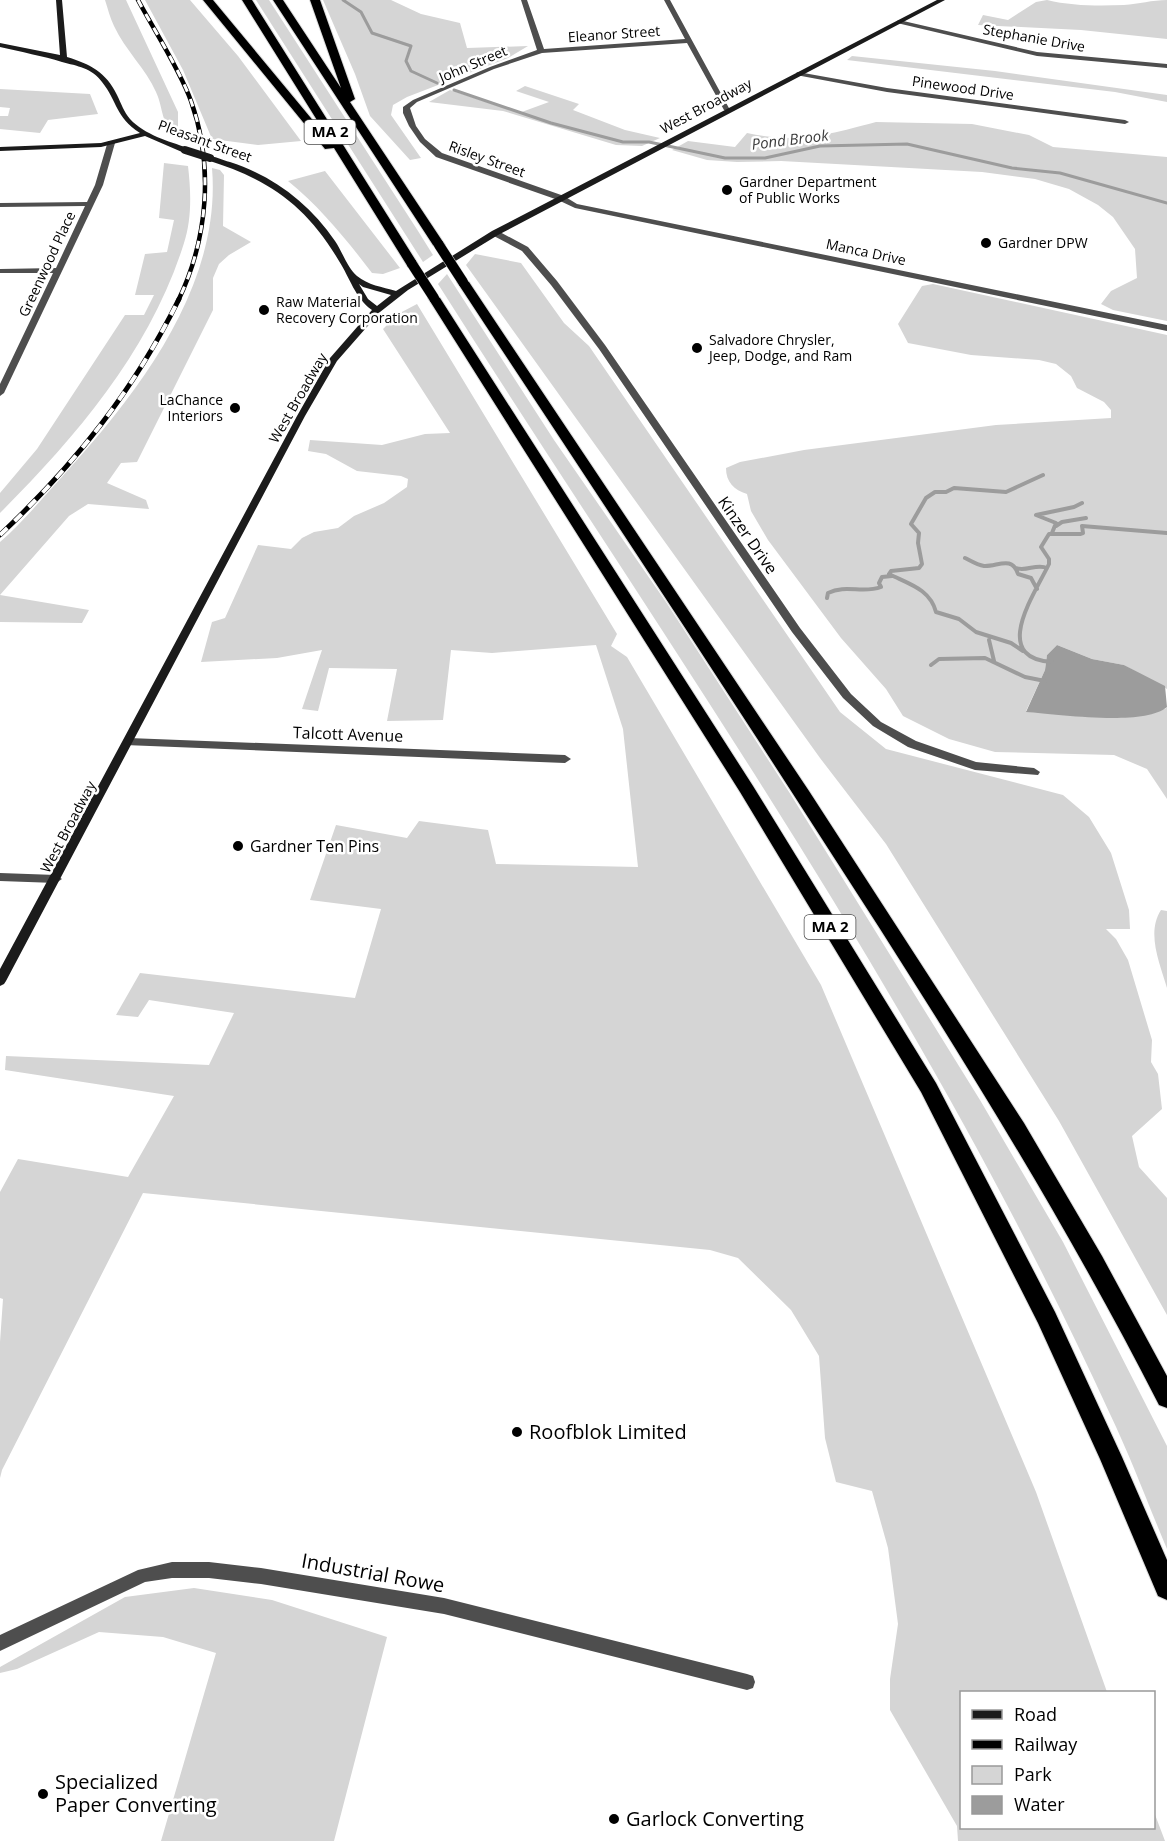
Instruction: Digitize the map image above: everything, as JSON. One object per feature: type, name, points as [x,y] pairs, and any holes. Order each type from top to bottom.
[{"type":"highway","points":[[208,0],[366,190]]},
{"type":"highway","name":"MA 2","points":[[247,0],[747,790],[929,1088],[1047,1319],[1111,1457],[1167,1588]]},
{"type":"highway","name":"MA 2","points":[[278,0],[976,1061],[1094,1263],[1167,1398]]},
{"type":"highway","points":[[315,0],[356,121]]},
{"type":"main road","points":[[59,0],[64,60]]},
{"type":"main road","name":"West Broadway","points":[[0,981],[301,416],[333,360],[377,310],[396,294],[495,232],[942,0]]},
{"type":"main road","name":"Pleasant Street","points":[[0,45],[92,69],[102,76],[123,115],[145,134],[256,175],[302,205],[329,236],[364,301],[377,310]]},
{"type":"main road","points":[[0,149],[61,148],[111,143],[145,134]]},
{"type":"main road","points":[[352,277],[366,285],[396,294]]},
{"type":"street","points":[[524,0],[541,51]]},
{"type":"street","points":[[667,0],[727,110]]},
{"type":"street","name":"Stephanie Drive","points":[[898,22],[1037,54],[1167,66]]},
{"type":"street","name":"Eleanor Street","points":[[541,51],[688,41]]},
{"type":"street","name":"John Street","points":[[415,101],[492,68],[541,51]]},
{"type":"street","name":"Pinewood Drive","points":[[798,74],[897,91],[1125,123]]},
{"type":"street","name":"Risley Street","points":[[415,101],[406,107],[405,115],[426,145],[434,152],[561,198]]},
{"type":"street","name":"Greenwood Place","points":[[0,393],[99,185],[111,143]]},
{"type":"street","name":"Manca Drive","points":[[561,198],[575,206],[642,221],[1167,328]]},
{"type":"street","points":[[0,205],[90,204]]},
{"type":"street","name":"Kinzer Drive","points":[[495,232],[527,251],[554,283],[602,347],[796,630],[847,696],[877,724],[912,744],[975,766],[1034,772]]},
{"type":"street","points":[[0,271],[60,270]]},
{"type":"street","name":"Talcott Avenue","points":[[129,742],[565,759]]},
{"type":"street","points":[[0,877],[56,879]]},
{"type":"street","name":"Industrial Rowe","points":[[0,1643],[144,1575],[172,1570],[209,1570],[255,1575],[444,1605],[747,1682]]},
{"type":"green space","points":[[105,0],[126,0],[178,112],[178,135],[165,121],[159,98],[147,75],[119,35],[111,20]]},
{"type":"green space","points":[[145,0],[190,0],[238,56],[301,141],[258,145],[212,139],[183,70]]},
{"type":"green space","points":[[256,0],[269,0],[418,231],[433,255],[423,262]]},
{"type":"green space","points":[[323,0],[391,0],[421,14],[460,23],[467,48],[528,46],[508,58],[407,97],[393,105],[391,115],[421,158],[410,160],[370,116],[355,74]]},
{"type":"green space","points":[[1047,0],[1075,4],[1124,5],[1167,0],[1167,39],[1081,30],[978,25],[983,15],[1008,20],[1036,2]]},
{"type":"green space","points":[[852,56],[995,71],[1167,95],[1167,102],[1115,92],[847,60]]},
{"type":"green space","points":[[525,86],[579,104],[573,110],[625,130],[660,138],[642,146],[616,145],[503,111],[429,102],[450,90],[519,113],[549,102],[516,91]]},
{"type":"green space","points":[[0,89],[90,94],[98,114],[48,120],[40,133],[0,129],[0,116],[8,116],[10,108],[0,107]]},
{"type":"green space","points":[[876,122],[972,124],[1029,135],[1053,147],[1167,157],[1167,321],[1113,310],[1101,304],[1111,291],[1137,278],[1135,249],[1113,217],[1098,205],[1069,189],[1035,179],[982,172],[781,161],[707,160],[672,150],[688,141],[735,147],[747,133],[782,138],[812,137]]},
{"type":"green space","points":[[164,163],[188,166],[190,185],[190,215],[187,234],[170,282],[132,355],[109,389],[57,453],[0,513],[0,493],[37,449],[125,315],[144,315],[154,295],[135,295],[145,254],[167,252],[174,220],[159,218]]},
{"type":"green space","points":[[212,168],[220,170],[224,175],[223,226],[251,242],[219,264],[213,278],[213,310],[137,462],[121,463],[107,483],[146,500],[149,509],[88,504],[69,516],[0,595],[0,542],[89,447],[144,376],[168,337],[188,297],[203,255],[211,212]]},
{"type":"green space","points":[[325,171],[400,268],[383,274],[372,273],[333,224],[288,181]]},
{"type":"green space","points":[[475,254],[521,263],[564,323],[589,346],[840,712],[886,749],[1063,795],[1089,817],[1111,853],[1129,910],[1130,929],[1106,929],[1116,939],[1128,960],[1152,1040],[1151,1062],[1158,1074],[1162,1109],[1132,1136],[1139,1167],[1167,1198],[1167,1315],[1059,1121],[886,844],[820,758],[466,265]]},
{"type":"green space","points":[[447,274],[554,440],[666,602],[791,795],[980,1100],[1063,1242],[1167,1446],[1167,1549],[1125,1447],[1076,1341],[964,1125],[903,1017],[774,805],[438,284]]},
{"type":"green space","points":[[933,284],[1167,335],[1167,689],[1124,665],[1092,659],[1057,645],[1047,655],[1045,670],[1026,711],[1165,709],[1167,707],[1167,799],[1147,769],[1114,755],[995,752],[949,739],[903,716],[886,689],[841,638],[768,540],[751,511],[747,494],[735,488],[729,481],[726,468],[740,462],[804,450],[996,425],[1111,418],[1111,410],[1104,402],[1077,388],[1071,376],[1056,364],[1039,360],[971,355],[908,343],[898,324],[922,286]]},
{"type":"green space","points":[[417,304],[617,634],[611,646],[627,657],[821,985],[1036,1492],[1107,1691],[960,1691],[960,1829],[1155,1829],[1155,1815],[1165,1841],[958,1841],[957,1826],[890,1710],[890,1679],[898,1624],[888,1548],[872,1491],[836,1482],[825,1438],[819,1356],[791,1310],[738,1258],[710,1250],[143,1193],[2,1470],[0,1478],[0,1342],[3,1299],[0,1298],[0,1192],[18,1159],[128,1177],[174,1096],[5,1070],[6,1056],[209,1065],[234,1013],[149,1000],[138,1017],[116,1015],[140,973],[355,998],[381,909],[310,900],[336,825],[407,838],[419,821],[488,830],[496,864],[638,867],[623,729],[596,645],[492,653],[451,650],[443,720],[387,721],[397,669],[329,668],[318,711],[302,709],[322,650],[277,658],[201,662],[212,622],[225,618],[258,545],[291,549],[302,538],[314,532],[338,528],[354,516],[384,503],[407,487],[408,479],[401,476],[357,471],[326,454],[308,451],[310,440],[382,445],[425,434],[450,433],[383,329],[398,314]]},
{"type":"green space","points":[[0,595],[89,610],[82,623],[0,622]]},
{"type":"green space","points":[[1161,910],[1167,911],[1167,988],[1154,938]]},
{"type":"green space","points":[[194,1588],[272,1600],[387,1637],[334,1841],[161,1841],[216,1653],[163,1637],[99,1632],[17,1669],[0,1673],[0,1667],[125,1597]]},
{"type":"water","points":[[1057,645],[1092,659],[1124,665],[1165,686],[1167,707],[1155,713],[1120,718],[1026,712],[1045,670],[1047,655]]},
{"type":"waterway","name":"Pond Brook","points":[[343,0],[361,12],[372,33],[411,46],[406,61],[411,71],[437,83]]},
{"type":"waterway","name":"Pond Brook","points":[[454,90],[551,123],[623,142],[649,142],[725,158],[765,158],[820,146],[907,144],[1012,168],[1060,173],[1167,203]]},
{"type":"waterway","points":[[1023,651],[1011,643],[976,632],[959,619],[936,612],[924,593],[889,574],[891,571],[919,568],[922,564],[918,543],[919,533],[911,524],[926,498],[935,492],[946,492],[954,488],[1006,492],[1043,475]]},
{"type":"waterway","points":[[1052,533],[1056,523],[1036,515],[1074,507],[1082,503]]},
{"type":"waterway","points":[[1056,526],[1062,522],[1086,518]]},
{"type":"waterway","name":"Pond Brook","points":[[1047,568],[1049,559],[1041,547],[1049,534],[1080,534],[1083,533],[1082,526],[1167,533]]},
{"type":"waterway","points":[[965,558],[984,566],[1008,563],[1015,568],[1018,574],[1031,578],[1036,588]]},
{"type":"waterway","points":[[1016,568],[1039,566],[1047,568]]},
{"type":"waterway","name":"Pond Brook","points":[[1036,588],[1047,568]]},
{"type":"waterway","points":[[827,598],[828,593],[835,590],[868,590],[881,587],[879,583],[882,577],[892,576]]},
{"type":"waterway","name":"Pond Brook","points":[[1036,588],[1022,623],[1020,637],[1023,649],[1033,658],[1052,662]]},
{"type":"waterway","points":[[989,640],[994,661]]},
{"type":"waterway","points":[[931,665],[939,659],[985,658],[1025,677],[1045,681]]},
{"type":"railway","points":[[138,0],[186,89],[203,151],[205,176],[201,228],[196,253],[178,300]]},
{"type":"railway","points":[[0,535],[53,481],[100,425],[142,365],[178,300]]},
{"type":"place","name":"Gardner Department of Public Works","points":[[727,190]]},
{"type":"place","name":"Gardner DPW","points":[[986,243]]},
{"type":"place","name":"Raw Material Recovery Corporation","points":[[264,310]]},
{"type":"place","name":"Salvadore Chrysler, Jeep, Dodge, and Ram","points":[[697,348]]},
{"type":"place","name":"LaChance Interiors","points":[[235,408]]},
{"type":"place","name":"Gardner Ten Pins","points":[[238,846]]},
{"type":"place","name":"Roofblok Limited","points":[[517,1432]]},
{"type":"place","name":"Specialized Paper Converting","points":[[43,1794]]},
{"type":"place","name":"Garlock Converting","points":[[614,1819]]}]
